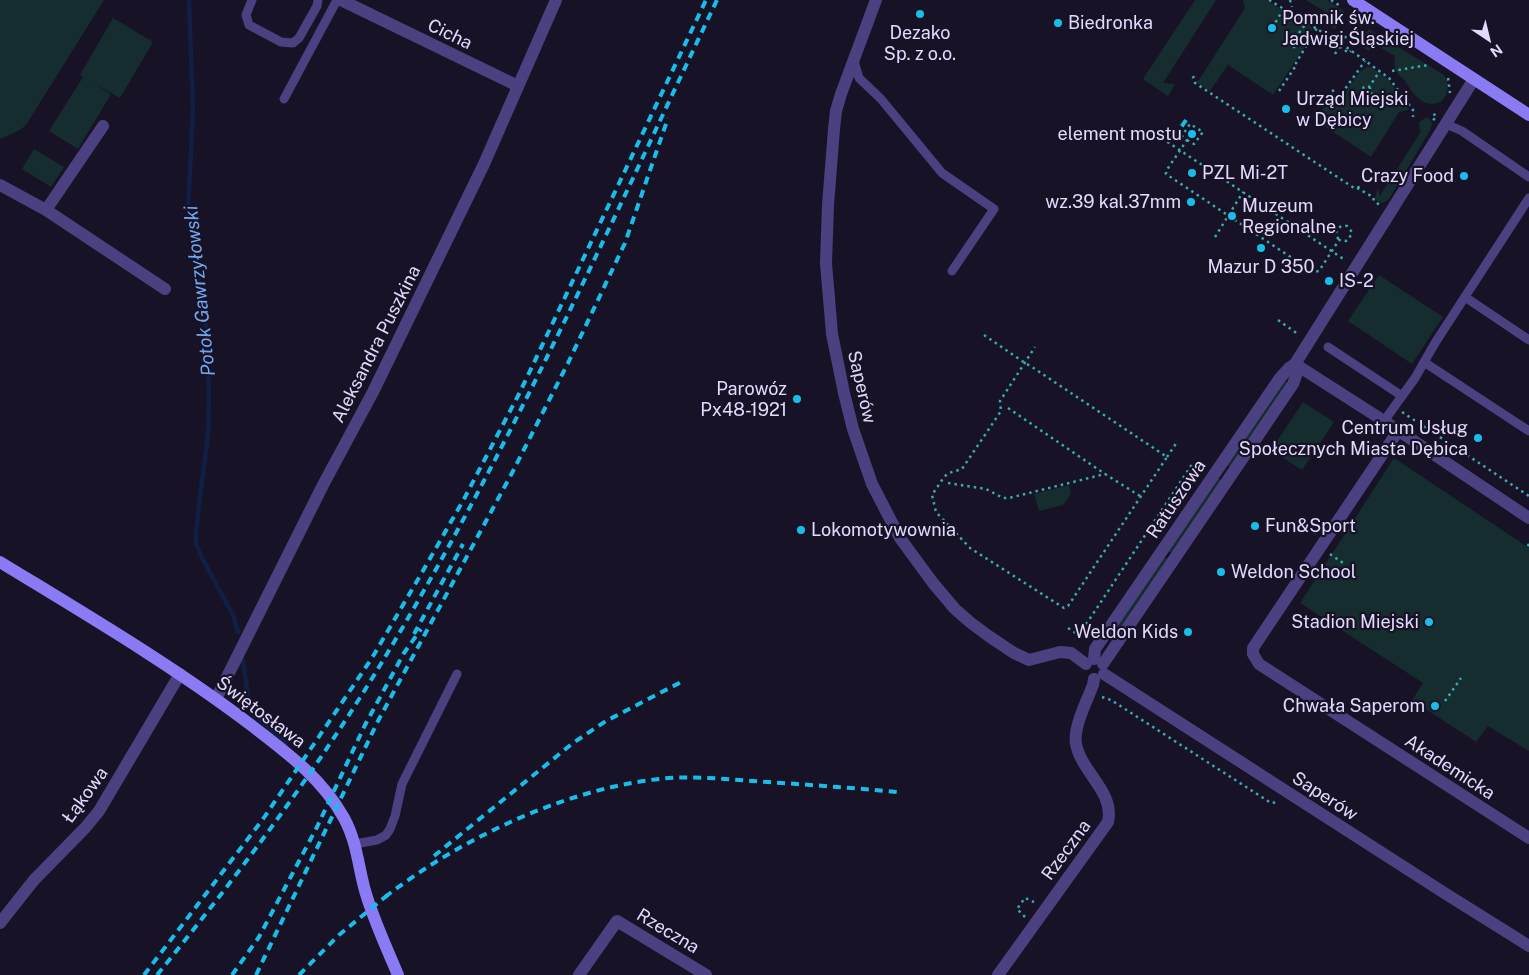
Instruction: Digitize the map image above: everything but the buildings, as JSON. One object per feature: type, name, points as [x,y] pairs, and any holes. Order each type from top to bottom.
[{"type":"street","name":"Cicha","points":[[340,0],[518,86]]},
{"type":"street","name":"Aleksandra Puszkina","points":[[216,699],[484,164],[556,0]]},
{"type":"street","name":"Saperów","points":[[876,0],[836,111],[828,204],[826,263],[828,305],[834,344],[853,429],[872,484],[896,531],[915,560],[955,609],[971,623],[1014,653],[1029,660],[1060,652],[1071,653],[1529,946]]},
{"type":"street","points":[[1348,4],[1474,79],[1529,115]]},
{"type":"street","name":"Ratuszowa","points":[[1096,668],[1293,384],[1297,373],[1295,364],[1474,79]]},
{"type":"street","points":[[46,210],[103,126]]},
{"type":"street","points":[[0,186],[46,210],[165,289]]},
{"type":"street","points":[[1295,364],[1529,518]]},
{"type":"street","name":"Akademicka","points":[[1398,431],[1253,648],[1253,654],[1259,664],[1266,669],[1529,838]]},
{"type":"street","name":"Świętosława","points":[[0,562],[180,674],[297,761],[316,779],[344,819],[354,844],[371,908],[398,975]]},
{"type":"street","name":"Rzeczna","points":[[998,975],[1108,822],[1110,809],[1080,756],[1076,744],[1076,733],[1093,685],[1096,668]]},
{"type":"street","name":"Łąkowa","points":[[0,923],[45,868],[85,828],[98,811],[180,674]]},
{"type":"street","name":"Rzeczna","points":[[579,975],[616,921],[706,975]]},
{"type":"lane","points":[[252,0],[246,15],[250,26],[289,44],[299,38],[317,6],[318,0]]},
{"type":"lane","points":[[284,99],[336,0]]},
{"type":"lane","points":[[854,61],[859,78],[881,99],[942,173],[994,209],[952,272]]},
{"type":"lane","points":[[1446,124],[1462,131],[1529,177]]},
{"type":"lane","points":[[1384,421],[1529,198]]},
{"type":"lane","points":[[1464,297],[1529,340]]},
{"type":"lane","points":[[1328,347],[1402,396]]},
{"type":"lane","points":[[1424,362],[1529,432]]},
{"type":"lane","points":[[354,844],[377,840],[386,835],[390,829],[402,784],[456,674]]},
{"type":"path","points":[[1269,0],[1317,28],[1389,78],[1413,110],[1413,117]]},
{"type":"path","points":[[1290,0],[1292,7]]},
{"type":"path","points":[[1331,0],[1348,4]]},
{"type":"path","points":[[1274,25],[1284,8]]},
{"type":"path","points":[[1296,37],[1300,42],[1299,44],[1297,47],[1291,47],[1288,43],[1289,40],[1291,37],[1296,37],[1307,22]]},
{"type":"path","points":[[1279,91],[1317,28]]},
{"type":"path","points":[[1335,54],[1346,36]]},
{"type":"path","points":[[1392,71],[1431,65],[1424,60]]},
{"type":"path","points":[[1332,90],[1340,96],[1365,61]]},
{"type":"path","points":[[1369,87],[1372,94],[1364,97],[1362,89],[1369,87],[1380,71]]},
{"type":"path","points":[[1446,75],[1450,83],[1449,95]]},
{"type":"path","points":[[1194,76],[1195,84],[1365,193]]},
{"type":"path","points":[[1432,118],[1438,108]]},
{"type":"path","points":[[1190,124],[1203,132],[1194,144],[1187,140],[1182,136],[1190,124]]},
{"type":"path","points":[[1151,131],[1350,263]]},
{"type":"path","points":[[1187,140],[1166,171],[1166,174],[1313,272],[1319,271],[1339,240]]},
{"type":"path","points":[[1357,188],[1362,184]]},
{"type":"path","points":[[1215,237],[1243,192]]},
{"type":"path","points":[[1340,226],[1347,226],[1352,232],[1352,236],[1346,241],[1339,240],[1336,236],[1338,228],[1340,226]]},
{"type":"path","points":[[1278,320],[1302,336]]},
{"type":"path","points":[[984,335],[1167,457]]},
{"type":"path","points":[[1035,347],[1000,401],[1001,411],[962,470],[948,473],[932,495],[936,512],[970,548],[1064,608],[1068,606],[1177,442]]},
{"type":"path","points":[[1395,404],[1403,413],[1529,496]]},
{"type":"path","points":[[1008,408],[1140,496]]},
{"type":"path","points":[[1068,628],[1079,635],[1193,463],[1207,472]]},
{"type":"path","points":[[948,483],[986,489],[1003,498],[1009,498],[1105,474]]},
{"type":"path","points":[[1529,544],[1526,547],[1529,549]]},
{"type":"path","points":[[1445,701],[1461,678]]},
{"type":"path","points":[[1024,922],[1024,917],[1017,909],[1026,898],[1033,902],[1038,902]]},
{"type":"green space","points":[[0,0],[104,0],[26,125],[20,130],[0,139]]},
{"type":"green space","points":[[1195,0],[1216,0],[1163,83],[1175,84],[1168,96],[1143,79]]},
{"type":"green space","points":[[1243,0],[1266,0],[1311,27],[1312,30],[1309,34],[1310,39],[1273,95],[1228,65],[1210,91],[1195,82],[1199,80],[1245,8]]},
{"type":"green space","points":[[1306,0],[1327,0],[1344,11],[1345,15],[1335,29],[1327,23],[1330,15]]},
{"type":"green space","points":[[113,18],[153,42],[120,98],[90,81],[111,94],[78,149],[49,131],[83,77],[80,75]]},
{"type":"green space","points":[[1369,29],[1444,75],[1448,88],[1443,100],[1431,104],[1421,100],[1397,72],[1395,56],[1374,44],[1369,51],[1358,44]]},
{"type":"green space","points":[[1369,66],[1388,79],[1409,110],[1399,112],[1371,157],[1315,120],[1332,95],[1340,100],[1360,71]]},
{"type":"green space","points":[[1425,118],[1432,122],[1431,129],[1389,199],[1383,203],[1378,202],[1375,198],[1378,188],[1380,196],[1420,133],[1419,122]]},
{"type":"green space","points":[[34,149],[64,167],[51,187],[22,169]]},
{"type":"green space","points":[[1379,275],[1443,317],[1412,364],[1348,321]]},
{"type":"green space","points":[[1285,380],[1288,383],[1231,467],[1226,465]]},
{"type":"green space","points":[[1303,402],[1334,422],[1302,470],[1271,450]]},
{"type":"green space","name":"Stadion Miejski","points":[[1394,458],[1529,548],[1529,751],[1488,726],[1476,742],[1412,700],[1423,683],[1300,603]]},
{"type":"green space","points":[[1217,477],[1223,482],[1173,554],[1167,550]]},
{"type":"green space","points":[[1069,485],[1071,494],[1063,505],[1039,511],[1034,494]]},
{"type":"green space","points":[[1163,556],[1169,560],[1122,627],[1118,625]]},
{"type":"waterway","name":"Potok Gawrzyłowski","points":[[189,0],[193,109],[188,212],[206,326],[209,391],[208,436],[196,544],[233,615],[238,632]]},
{"type":"waterway","name":"Potok Gawrzyłowski","points":[[243,661],[249,702],[254,715],[286,743]]},
{"type":"railway","points":[[144,975],[263,819],[372,658],[424,569],[464,499],[520,392],[706,0]]},
{"type":"railway","points":[[157,975],[215,902],[299,789],[351,712],[424,591],[513,425],[596,256],[717,0]]},
{"type":"railway","points":[[256,975],[378,721],[512,473],[569,361],[625,243],[668,118]]},
{"type":"railway","points":[[1174,138],[1186,120]]},
{"type":"railway","points":[[414,634],[463,544]]},
{"type":"railway","points":[[232,975],[259,937],[317,827],[365,725],[404,653],[421,629]]},
{"type":"railway","points":[[434,856],[573,743],[606,721],[685,680]]},
{"type":"railway","points":[[385,897],[448,854],[483,835],[557,803],[632,783],[669,778],[706,778],[897,792]]},
{"type":"railway","points":[[299,975],[339,935],[390,893]]},
{"type":"place","name":"Dezako Sp. z o.o.","points":[[920,14]]},
{"type":"place","name":"Biedronka","points":[[1058,23]]},
{"type":"place","name":"Pomnik św. Jadwigi Śląskiej","points":[[1272,28]]},
{"type":"place","name":"Urząd Miejski w Dębicy","points":[[1286,109]]},
{"type":"place","name":"element mostu","points":[[1192,134]]},
{"type":"place","name":"PZL Mi-2T","points":[[1192,173]]},
{"type":"place","name":"Crazy Food","points":[[1464,176]]},
{"type":"place","name":"wz.39 kal.37mm","points":[[1191,202]]},
{"type":"place","name":"Muzeum Regionalne","points":[[1232,216]]},
{"type":"place","name":"Mazur D 350","points":[[1261,248]]},
{"type":"place","name":"IS-2","points":[[1329,281]]},
{"type":"place","name":"Parowóz Px48-1921","points":[[797,399]]},
{"type":"place","name":"Centrum Usług Społecznych Miasta Dębica","points":[[1478,438]]},
{"type":"place","name":"Fun&Sport","points":[[1255,526]]},
{"type":"place","name":"Lokomotywownia","points":[[801,530]]},
{"type":"place","name":"Weldon School","points":[[1221,572]]},
{"type":"place","name":"Stadion Miejski","points":[[1429,622]]},
{"type":"place","name":"Weldon Kids","points":[[1188,632]]},
{"type":"place","name":"Chwała Saperom","points":[[1435,706]]}]
